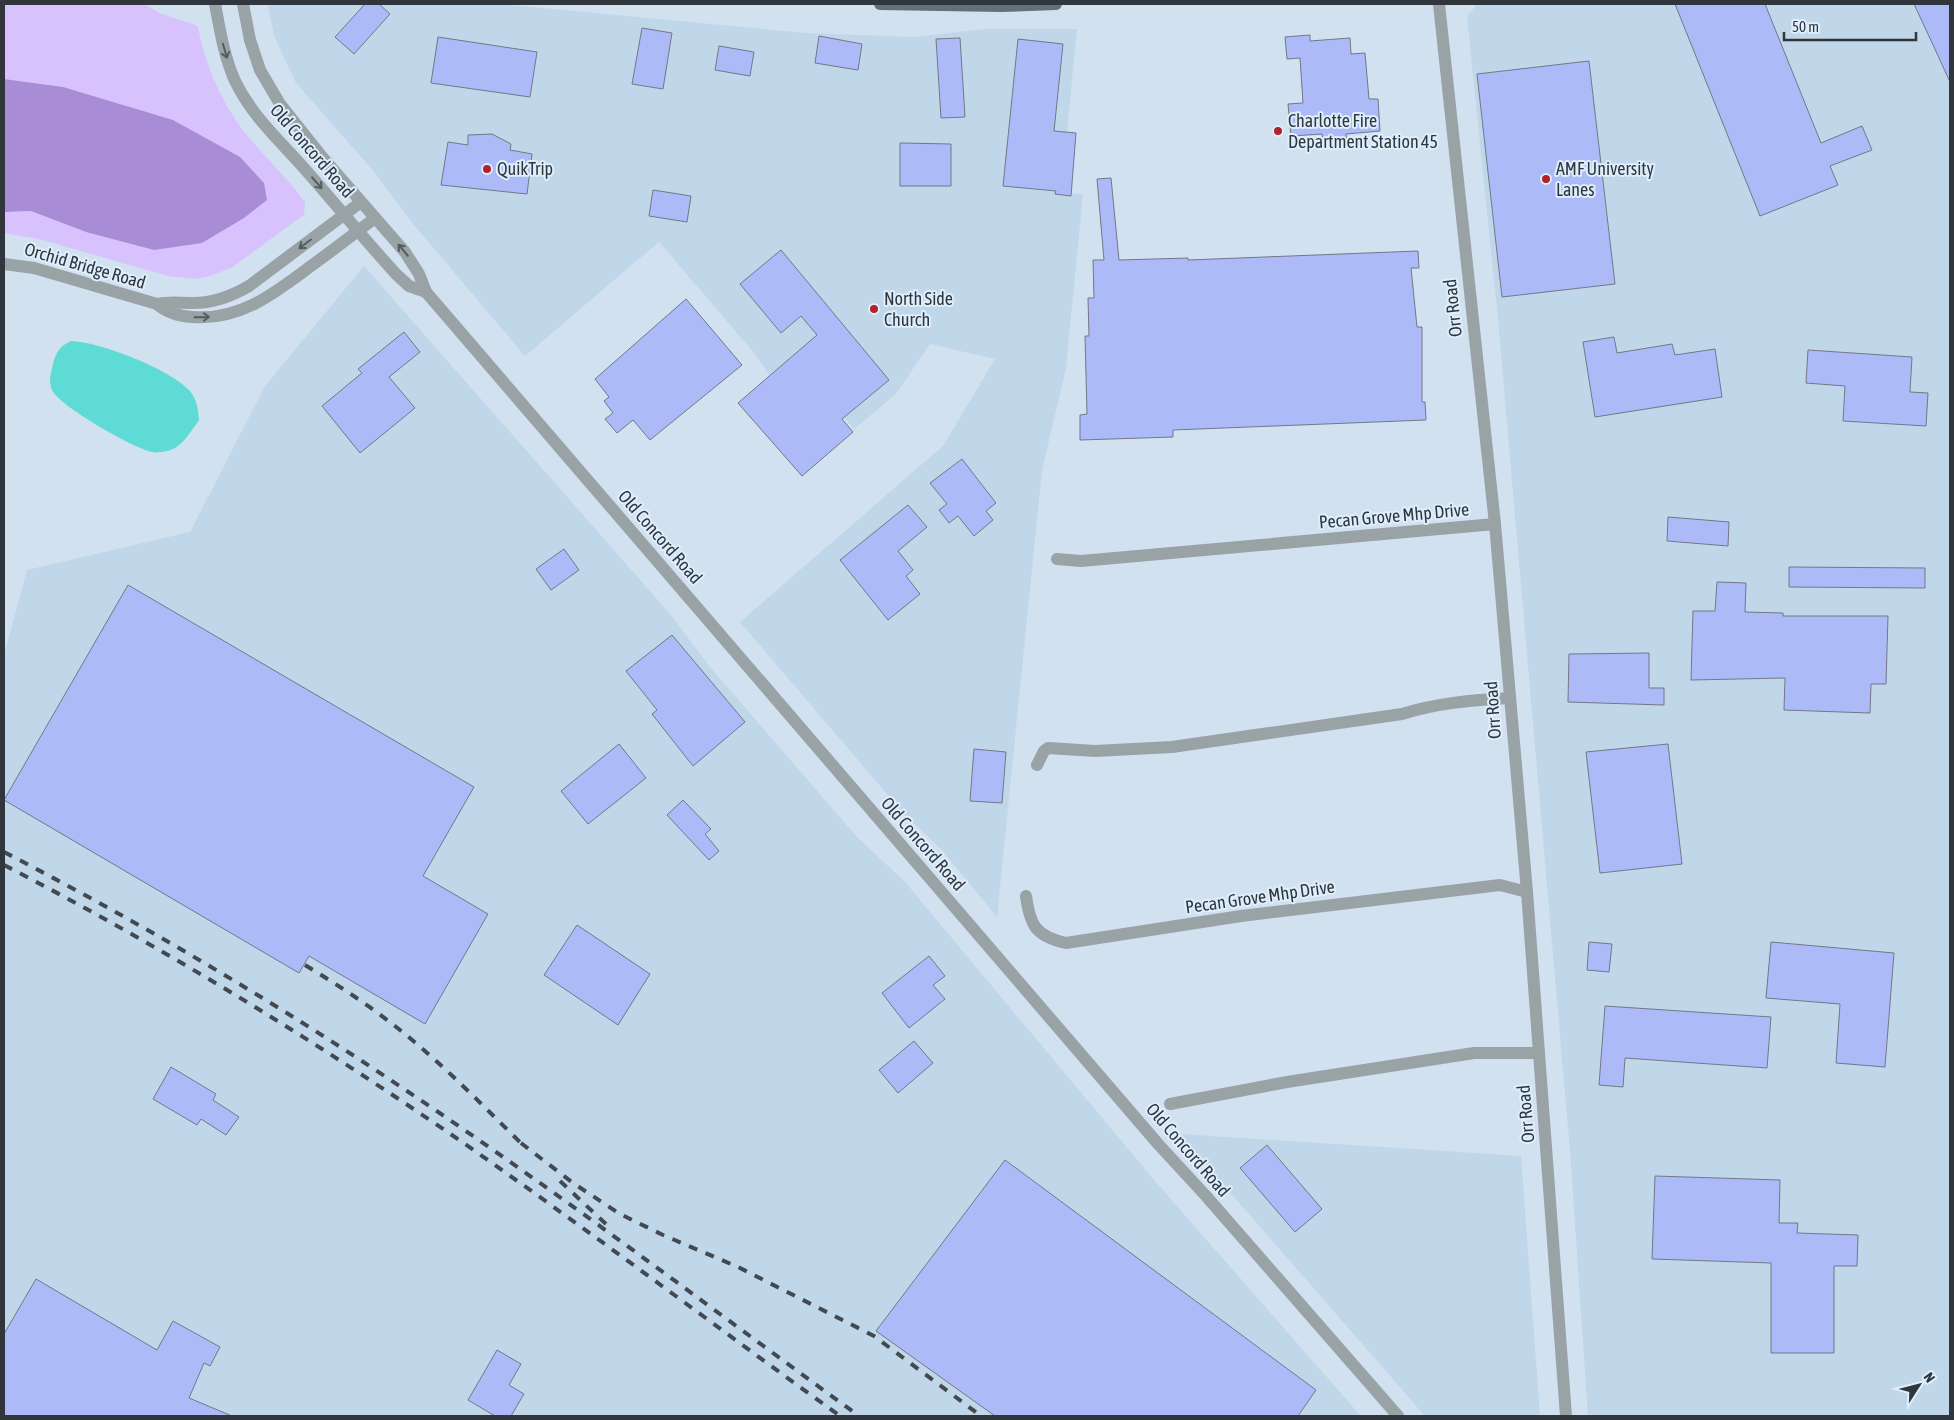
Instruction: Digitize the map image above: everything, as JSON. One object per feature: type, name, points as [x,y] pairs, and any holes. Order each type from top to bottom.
[{"type":"main road","points":[[880,4],[1001,6],[1056,4]]},
{"type":"street","name":"Old Concord Road","points":[[215,4],[225,55],[236,82],[250,107],[268,131],[302,165],[402,280],[416,290],[426,292]]},
{"type":"street","name":"Old Concord Road","points":[[243,4],[250,40],[260,70],[280,104],[323,158],[413,263],[426,292],[1159,1145],[1398,1416]]},
{"type":"street","name":"Orr Road","points":[[1439,4],[1495,524],[1527,892],[1566,1416]]},
{"type":"street","name":"Orchid Bridge Road","points":[[157,304],[206,302],[237,293],[361,202]]},
{"type":"street","name":"Orchid Bridge Road","points":[[4,264],[34,268],[157,304],[176,315],[197,317],[219,316],[244,310],[277,292],[375,218]]},
{"type":"street","name":"Pecan Grove Mhp Drive","points":[[1056,560],[1080,561],[1495,524]]},
{"type":"street","points":[[1037,765],[1044,751],[1048,748],[1094,751],[1172,747],[1402,714],[1420,708],[1456,702],[1510,698]]},
{"type":"street","name":"Pecan Grove Mhp Drive","points":[[1026,896],[1029,918],[1034,926],[1042,933],[1066,943],[1240,916],[1500,885],[1527,892]]},
{"type":"street","points":[[1170,1104],[1288,1082],[1474,1053],[1538,1053]]},
{"type":"shaded area","points":[[4,4],[145,4],[159,13],[198,27],[209,68],[227,106],[250,139],[305,202],[304,215],[231,268],[207,277],[194,279],[168,276],[39,239],[4,233],[4,212],[31,211],[86,232],[63,87],[4,79]]},
{"type":"shaded area","points":[[268,4],[501,4],[805,33],[914,37],[985,29],[1077,29],[1061,194],[1083,194],[1066,368],[1042,470],[997,917],[941,849],[906,816],[740,622],[943,446],[995,359],[930,344],[896,394],[854,429],[833,404],[804,428],[755,354],[659,242],[525,356],[414,225],[370,167],[296,83],[274,36]]},
{"type":"shaded area","points":[[1477,4],[1950,4],[1950,1416],[1588,1416],[1570,1151],[1498,319],[1467,17]]},
{"type":"shaded area","points":[[4,79],[63,87],[173,120],[240,157],[264,183],[267,200],[244,218],[202,243],[154,250],[86,232],[31,211],[4,212]]},
{"type":"shaded area","points":[[364,266],[671,615],[709,666],[858,838],[905,882],[1155,1181],[1361,1416],[4,1416],[4,655],[27,570],[190,532],[265,386]]},
{"type":"shaded area","points":[[71,341],[99,346],[134,358],[167,374],[190,391],[198,408],[199,420],[186,438],[172,449],[152,452],[129,443],[98,426],[68,406],[52,390],[50,377],[59,350]]},
{"type":"shaded area","points":[[1179,1134],[1521,1156],[1540,1416],[1425,1416]]},
{"type":"building","points":[[365,4],[379,4],[390,14],[354,54],[335,37]]},
{"type":"building","points":[[1675,4],[1765,4],[1821,143],[1862,126],[1872,150],[1830,166],[1838,185],[1760,216]]},
{"type":"building","points":[[1914,4],[1950,4],[1950,82],[1934,47]]},
{"type":"building","points":[[642,28],[672,33],[663,89],[632,84]]},
{"type":"building","points":[[1310,35],[1310,41],[1350,38],[1351,54],[1365,53],[1369,99],[1378,99],[1380,131],[1346,134],[1347,142],[1323,143],[1322,134],[1291,136],[1288,104],[1303,103],[1300,58],[1287,59],[1285,37]]},
{"type":"building","points":[[819,36],[862,44],[858,70],[815,63]]},
{"type":"building","points":[[438,37],[537,52],[530,97],[431,83]]},
{"type":"building","points":[[960,38],[965,117],[941,118],[936,39]]},
{"type":"building","points":[[1018,39],[1063,44],[1054,131],[1076,133],[1071,196],[1055,194],[1056,191],[1003,186]]},
{"type":"building","points":[[719,46],[754,52],[750,76],[715,70]]},
{"type":"building","name":"AMF University Lanes","points":[[1589,61],[1615,284],[1502,297],[1477,74]]},
{"type":"building","name":"QuikTrip","points":[[492,134],[511,144],[510,150],[532,154],[527,194],[441,185],[448,142],[468,145],[468,135]]},
{"type":"building","points":[[900,143],[951,144],[951,186],[900,186]]},
{"type":"building","points":[[1111,178],[1119,260],[1188,258],[1188,260],[1418,251],[1419,268],[1411,268],[1417,327],[1422,327],[1422,402],[1425,402],[1426,420],[1173,430],[1173,437],[1080,440],[1080,415],[1087,414],[1085,336],[1089,336],[1088,298],[1094,298],[1093,260],[1104,260],[1097,179]]},
{"type":"building","points":[[653,190],[691,196],[687,222],[649,216]]},
{"type":"building","points":[[781,250],[889,380],[842,419],[853,432],[802,476],[738,403],[817,335],[801,316],[781,333],[740,284]]},
{"type":"building","points":[[686,299],[742,365],[650,440],[633,420],[617,433],[605,419],[613,413],[604,401],[609,397],[595,379]]},
{"type":"building","points":[[404,332],[420,352],[389,377],[415,408],[360,453],[322,406],[362,373],[358,369]]},
{"type":"building","points":[[1614,337],[1617,353],[1672,344],[1675,355],[1715,349],[1722,397],[1595,417],[1583,342]]},
{"type":"building","points":[[1808,350],[1912,357],[1910,392],[1928,393],[1926,426],[1843,421],[1845,386],[1806,383]]},
{"type":"building","points":[[962,459],[996,503],[986,511],[993,520],[974,536],[958,516],[949,523],[939,510],[947,504],[930,483]]},
{"type":"building","points":[[908,505],[927,527],[898,551],[913,570],[906,576],[920,594],[888,620],[840,560]]},
{"type":"building","points":[[1668,517],[1729,522],[1728,546],[1667,541]]},
{"type":"building","points":[[564,549],[579,570],[551,590],[536,569]]},
{"type":"building","points":[[1789,567],[1925,568],[1925,588],[1789,587]]},
{"type":"building","points":[[1717,582],[1746,583],[1745,612],[1783,613],[1783,616],[1888,616],[1886,684],[1871,684],[1870,713],[1784,710],[1785,678],[1691,680],[1693,611],[1715,611]]},
{"type":"building","points":[[128,585],[474,787],[423,876],[488,914],[425,1024],[309,956],[299,973],[4,800]]},
{"type":"building","points":[[672,635],[745,722],[693,766],[652,714],[657,710],[626,671]]},
{"type":"building","points":[[1649,653],[1649,688],[1664,688],[1664,705],[1568,702],[1569,654]]},
{"type":"building","points":[[619,744],[646,778],[588,824],[561,791]]},
{"type":"building","points":[[1668,744],[1682,864],[1600,873],[1586,752]]},
{"type":"building","points":[[974,749],[1006,752],[1002,803],[970,801]]},
{"type":"building","points":[[683,800],[711,829],[705,834],[719,851],[709,860],[667,815]]},
{"type":"building","points":[[577,925],[650,974],[618,1025],[544,975]]},
{"type":"building","points":[[1589,942],[1612,944],[1609,972],[1587,970]]},
{"type":"building","points":[[1771,942],[1894,953],[1885,1067],[1836,1063],[1840,1004],[1766,998]]},
{"type":"building","points":[[929,956],[945,976],[933,985],[945,999],[909,1028],[882,993]]},
{"type":"building","points":[[1605,1006],[1771,1017],[1767,1068],[1625,1058],[1623,1087],[1599,1085]]},
{"type":"building","points":[[914,1041],[933,1063],[898,1093],[879,1070]]},
{"type":"building","points":[[171,1067],[216,1094],[213,1100],[239,1117],[226,1135],[201,1119],[197,1125],[153,1099]]},
{"type":"building","points":[[1267,1145],[1322,1209],[1295,1232],[1240,1168]]},
{"type":"building","points":[[1005,1160],[1316,1390],[1298,1416],[995,1416],[876,1331]]},
{"type":"building","points":[[1655,1176],[1780,1180],[1779,1223],[1798,1223],[1797,1233],[1858,1235],[1857,1266],[1834,1266],[1834,1353],[1771,1353],[1771,1263],[1652,1259]]},
{"type":"building","points":[[36,1279],[157,1350],[173,1321],[220,1347],[210,1366],[204,1363],[189,1398],[232,1416],[4,1416],[4,1334]]},
{"type":"building","points":[[497,1350],[521,1364],[509,1385],[524,1394],[511,1416],[495,1416],[468,1400]]},
{"type":"railway","points":[[4,852],[159,936],[259,996],[358,1059],[522,1170],[859,1416]]},
{"type":"railway","points":[[4,865],[181,962],[353,1069],[512,1177],[840,1416]]},
{"type":"railway","points":[[305,965],[365,1004],[417,1044],[526,1148]]},
{"type":"railway","points":[[521,1143],[573,1183],[620,1214],[663,1235],[738,1267],[874,1336],[981,1416]]},
{"type":"railway","points":[[560,1181],[607,1225]]},
{"type":"place","name":"Charlotte Fire Department Station 45","points":[[1278,131]]},
{"type":"place","name":"QuikTrip","points":[[487,169]]},
{"type":"place","name":"AMF University Lanes","points":[[1546,179]]},
{"type":"place","name":"North Side Church","points":[[874,309]]}]
